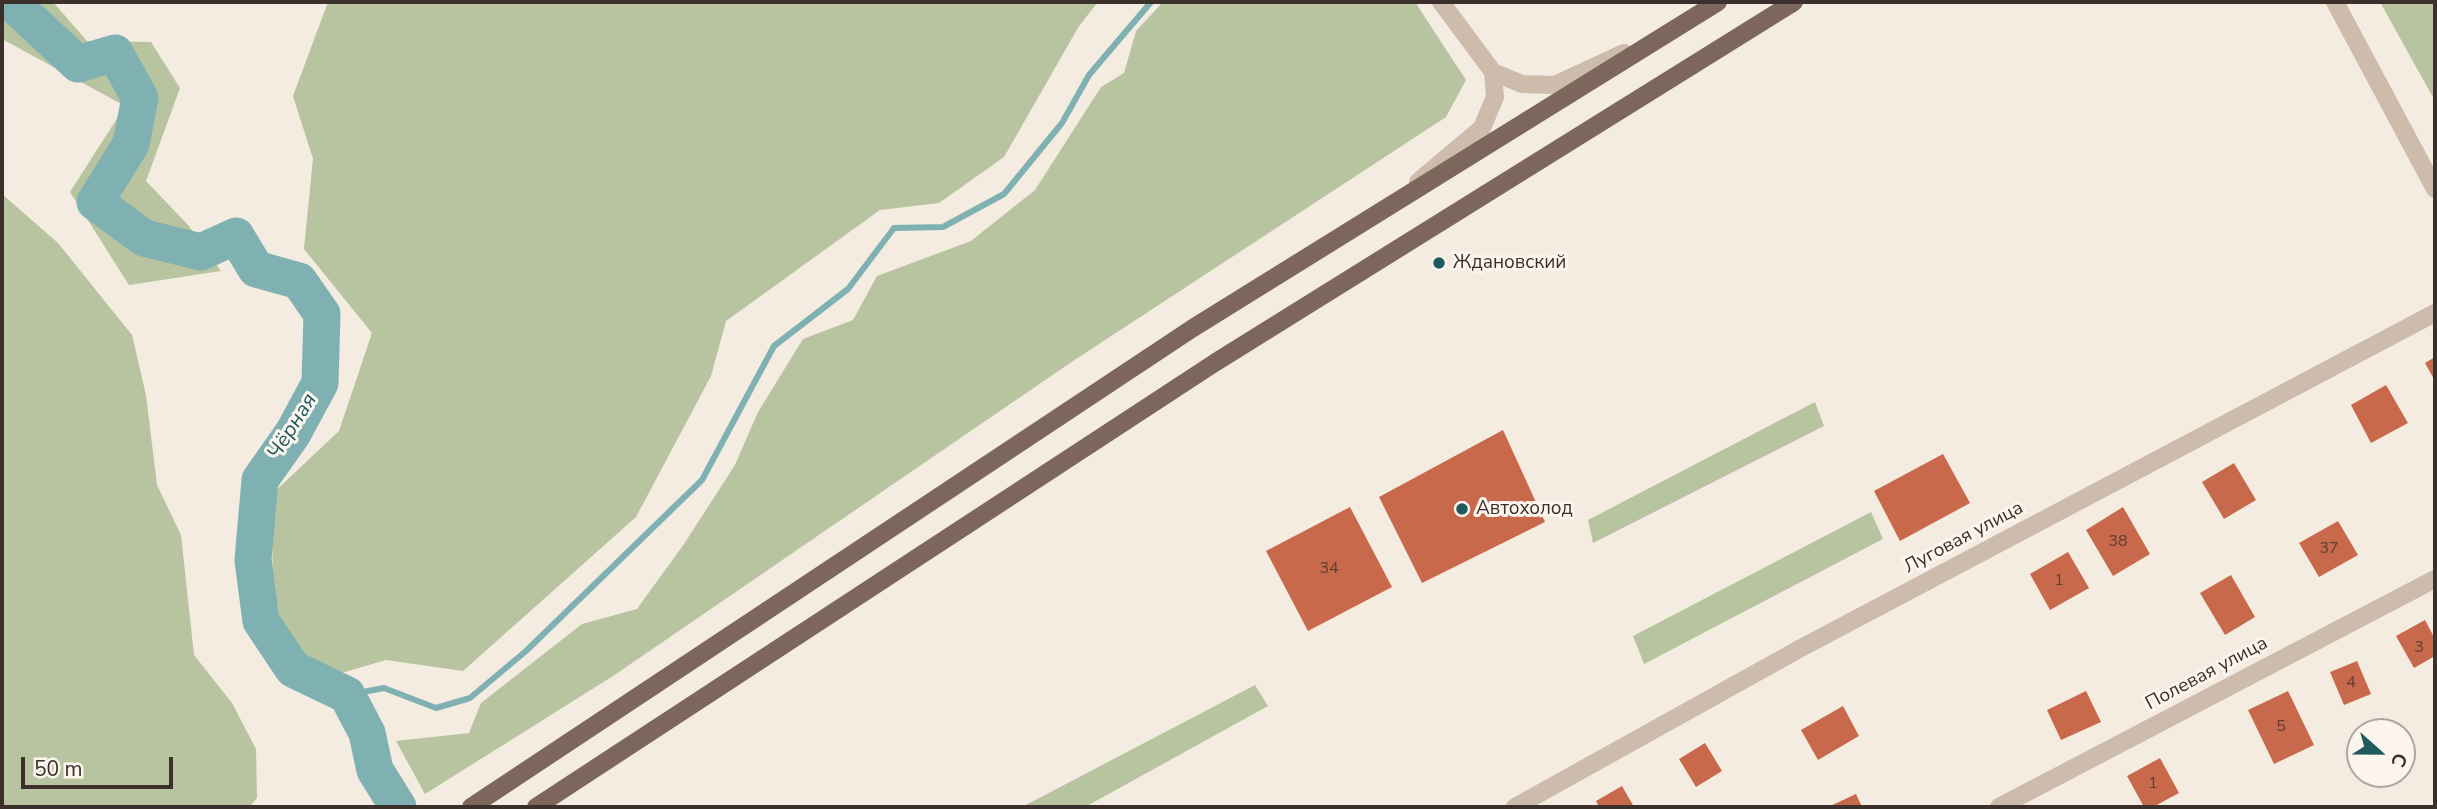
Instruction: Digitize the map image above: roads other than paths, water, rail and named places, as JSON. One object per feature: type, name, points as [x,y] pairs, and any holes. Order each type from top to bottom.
[{"type":"main road","points":[[475,805],[1182,335],[1718,2]]},
{"type":"main road","points":[[536,807],[1216,362],[1794,2]]},
{"type":"street","points":[[1441,2],[1493,72],[1522,84],[1555,85],[1672,31]]},
{"type":"street","points":[[2335,2],[2435,189]]},
{"type":"street","points":[[1392,204],[1482,128],[1495,97],[1493,72]]},
{"type":"street","name":"Луговая улица","points":[[1515,807],[1801,648],[2435,313]]},
{"type":"street","name":"Полевая улица","points":[[1999,807],[2435,579]]},
{"type":"waterway","name":"Чёрная","points":[[11,2],[78,64],[115,53],[140,98],[131,144],[95,202],[144,238],[201,252],[236,236],[256,269],[299,281],[322,314],[320,383],[293,433],[260,480],[253,560],[261,621],[293,669],[347,695],[367,733],[375,770],[398,807]]},
{"type":"waterway","points":[[347,695],[384,688],[436,708],[470,698],[526,651],[702,480],[774,346],[848,289],[894,228],[943,227],[1004,194],[1062,123],[1089,75],[1151,2]]},
{"type":"place","name":"Ждановский","points":[[1439,263]]},
{"type":"place","name":"Автохолод","points":[[1462,509]]}]
